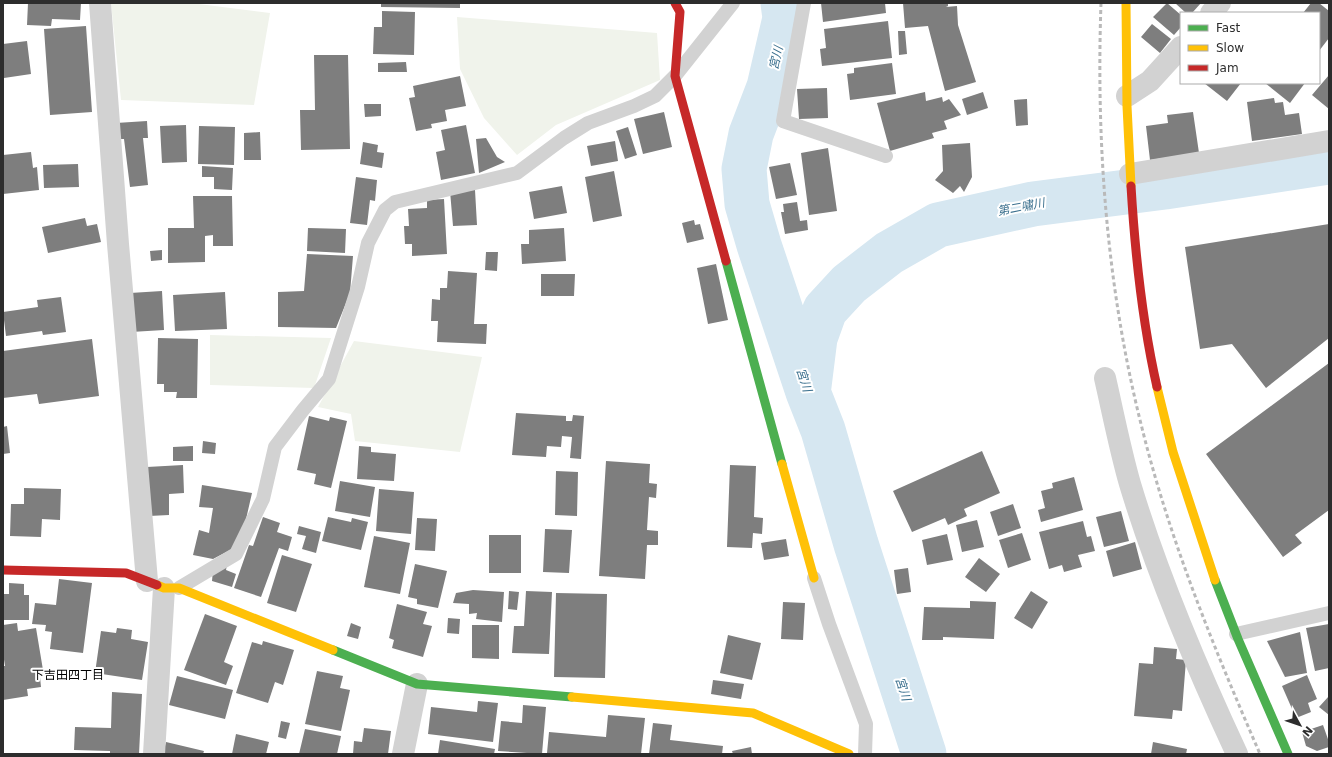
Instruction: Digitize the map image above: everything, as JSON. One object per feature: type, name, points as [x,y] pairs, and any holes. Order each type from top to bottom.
[{"type":"street","points":[[100,3],[118,244],[164,586],[154,754]]},
{"type":"street","points":[[675,3],[680,12],[675,76],[814,578]]},
{"type":"street","points":[[1126,3],[1127,96],[1132,215],[1139,287],[1150,354],[1163,414],[1180,474],[1222,598],[1288,754]]},
{"type":"street","points":[[1212,12],[1220,3]]},
{"type":"street","points":[[1127,96],[1150,81],[1180,48]]},
{"type":"street","points":[[1130,178],[1329,141]]},
{"type":"street","points":[[1105,378],[1130,484],[1169,600],[1210,696],[1237,754]]},
{"type":"street","points":[[3,570],[126,573],[164,586],[417,684],[753,713],[849,754]]},
{"type":"street","points":[[403,754],[417,684]]},
{"type":"lane","points":[[164,586],[236,554],[263,499],[275,447],[303,410],[330,379],[358,287],[368,243],[386,210],[395,202],[517,173],[564,138],[588,123],[634,106],[655,96],[675,76],[733,3]]},
{"type":"lane","points":[[804,3],[783,121],[886,156]]},
{"type":"lane","points":[[814,578],[829,624],[866,724],[865,754]]},
{"type":"lane","points":[[1236,634],[1329,613]]},
{"type":"shaded area","points":[[111,3],[191,3],[270,13],[254,105],[121,100]]},
{"type":"shaded area","points":[[457,17],[657,33],[660,80],[556,125],[517,155],[484,118],[460,69]]},
{"type":"shaded area","points":[[210,335],[331,338],[314,388],[210,385]]},
{"type":"shaded area","points":[[354,341],[482,357],[460,452],[355,441],[351,414],[318,407]]},
{"type":"building","points":[[28,3],[81,3],[80,20],[52,19],[51,26],[27,25]]},
{"type":"building","points":[[381,3],[460,3],[460,8],[381,7]]},
{"type":"building","points":[[821,3],[885,3],[886,13],[823,22]]},
{"type":"building","points":[[903,3],[948,3],[948,6],[946,7],[957,6],[958,25],[976,82],[945,91],[928,26],[905,28]]},
{"type":"building","points":[[1167,3],[1180,14],[1180,28],[1174,35],[1153,17]]},
{"type":"building","points":[[1175,3],[1201,3],[1193,12],[1185,12]]},
{"type":"building","points":[[1311,3],[1319,3],[1329,11],[1329,38],[1320,50],[1320,12],[1304,12]]},
{"type":"building","points":[[382,11],[415,12],[414,55],[373,54],[374,27],[382,27]]},
{"type":"building","points":[[888,21],[892,58],[822,66],[820,49],[826,48],[824,29]]},
{"type":"building","points":[[1152,24],[1171,39],[1160,53],[1141,37]]},
{"type":"building","points":[[86,26],[92,112],[50,115],[44,29]]},
{"type":"building","points":[[898,31],[905,31],[907,54],[899,55]]},
{"type":"building","points":[[27,41],[31,74],[4,78],[3,44]]},
{"type":"building","points":[[314,55],[348,55],[350,149],[301,150],[300,110],[315,110]]},
{"type":"building","points":[[406,62],[407,72],[378,72],[378,63]]},
{"type":"building","points":[[892,63],[896,94],[850,100],[847,74],[854,73],[854,68]]},
{"type":"building","points":[[1329,75],[1329,109],[1312,95]]},
{"type":"building","points":[[460,76],[466,106],[445,110],[447,121],[431,124],[432,128],[416,131],[409,98],[415,97],[413,86]]},
{"type":"building","points":[[1205,84],[1240,84],[1227,101]]},
{"type":"building","points":[[1266,84],[1304,84],[1290,103]]},
{"type":"building","points":[[827,88],[828,118],[799,119],[797,89]]},
{"type":"building","points":[[925,92],[926,101],[942,97],[943,102],[949,99],[961,115],[944,121],[947,129],[932,133],[934,138],[890,151],[877,103]]},
{"type":"building","points":[[983,92],[988,108],[967,115],[962,99]]},
{"type":"building","points":[[1274,98],[1275,103],[1283,102],[1285,115],[1299,113],[1302,134],[1252,141],[1247,102]]},
{"type":"building","points":[[1027,99],[1028,125],[1016,126],[1014,100]]},
{"type":"building","points":[[364,104],[381,104],[381,116],[365,117]]},
{"type":"building","points":[[664,112],[672,147],[643,154],[634,119]]},
{"type":"building","points":[[1193,112],[1199,153],[1150,160],[1146,126],[1168,123],[1167,115]]},
{"type":"building","points":[[147,121],[148,138],[143,138],[148,185],[130,187],[124,139],[116,139],[116,123]]},
{"type":"building","points":[[186,125],[187,162],[162,163],[160,126]]},
{"type":"building","points":[[466,125],[475,173],[441,180],[436,152],[445,150],[441,130]]},
{"type":"building","points":[[199,126],[235,127],[234,165],[198,164]]},
{"type":"building","points":[[628,127],[637,155],[625,159],[616,131]]},
{"type":"building","points":[[260,132],[261,160],[244,160],[244,133]]},
{"type":"building","points":[[486,138],[497,157],[505,162],[479,173],[476,139]]},
{"type":"building","points":[[615,141],[618,161],[591,166],[587,146]]},
{"type":"building","points":[[363,142],[378,145],[377,152],[384,153],[382,168],[360,164]]},
{"type":"building","points":[[970,143],[972,177],[964,192],[960,186],[953,193],[935,180],[943,171],[942,145]]},
{"type":"building","points":[[828,148],[837,211],[809,215],[801,153]]},
{"type":"building","points":[[31,152],[33,168],[37,167],[39,190],[3,194],[3,155]]},
{"type":"building","points":[[790,163],[797,195],[776,199],[769,167]]},
{"type":"building","points":[[78,164],[79,187],[44,188],[43,165]]},
{"type":"building","points":[[202,166],[233,168],[232,190],[214,189],[214,177],[202,177]]},
{"type":"building","points":[[614,171],[622,216],[593,222],[585,177]]},
{"type":"building","points":[[356,177],[377,180],[375,201],[370,200],[367,225],[350,223]]},
{"type":"building","points":[[562,186],[567,213],[534,219],[529,192]]},
{"type":"building","points":[[475,190],[477,225],[453,226],[450,191]]},
{"type":"building","points":[[193,196],[232,196],[233,246],[213,246],[213,235],[205,236],[205,262],[168,263],[168,228],[194,228]]},
{"type":"building","points":[[444,199],[447,254],[412,256],[412,244],[405,244],[404,226],[409,226],[408,209],[427,208],[427,200]]},
{"type":"building","points":[[797,202],[800,221],[807,220],[808,230],[785,234],[781,212],[784,212],[783,204]]},
{"type":"building","points":[[85,218],[87,226],[97,224],[101,242],[48,253],[42,227]]},
{"type":"building","points":[[694,220],[695,225],[700,224],[704,239],[687,243],[682,223]]},
{"type":"building","points":[[1329,224],[1329,338],[1266,388],[1232,344],[1200,349],[1185,247]]},
{"type":"building","points":[[308,228],[346,229],[345,253],[307,251]]},
{"type":"building","points":[[564,228],[566,261],[522,264],[521,244],[529,244],[529,230]]},
{"type":"building","points":[[162,250],[162,260],[151,261],[150,251]]},
{"type":"building","points":[[486,252],[498,252],[497,271],[485,270]]},
{"type":"building","points":[[307,254],[353,256],[350,293],[336,328],[278,327],[278,292],[304,291]]},
{"type":"building","points":[[716,264],[728,320],[708,324],[697,268]]},
{"type":"building","points":[[448,271],[477,273],[474,324],[487,324],[486,344],[437,342],[438,321],[431,321],[432,299],[440,300],[440,288],[447,288]]},
{"type":"building","points":[[541,274],[575,274],[574,296],[541,296]]},
{"type":"building","points":[[162,291],[164,330],[131,332],[130,293]]},
{"type":"building","points":[[225,292],[227,329],[175,331],[173,295]]},
{"type":"building","points":[[61,297],[66,332],[43,335],[42,331],[6,336],[3,312],[38,307],[37,300]]},
{"type":"building","points":[[158,338],[198,339],[197,398],[176,398],[177,392],[164,392],[164,384],[157,384]]},
{"type":"building","points":[[92,339],[99,396],[39,404],[37,394],[3,398],[3,351]]},
{"type":"building","points":[[1329,363],[1329,510],[1295,535],[1302,543],[1283,557],[1206,454]]},
{"type":"building","points":[[516,413],[566,416],[566,421],[572,421],[573,415],[584,416],[581,459],[570,458],[572,437],[562,436],[561,447],[547,446],[546,457],[512,455]]},
{"type":"building","points":[[309,416],[329,421],[330,417],[347,421],[331,488],[314,484],[316,474],[297,470]]},
{"type":"building","points":[[7,426],[10,453],[3,454],[3,427]]},
{"type":"building","points":[[203,441],[216,443],[215,454],[202,453]]},
{"type":"building","points":[[193,446],[193,461],[173,461],[173,447]]},
{"type":"building","points":[[359,446],[371,447],[371,452],[396,454],[394,481],[357,479]]},
{"type":"building","points":[[982,451],[1000,493],[964,509],[967,516],[948,525],[945,518],[912,532],[893,491]]},
{"type":"building","points":[[606,461],[650,464],[649,483],[657,484],[656,498],[649,497],[647,530],[658,531],[658,545],[647,545],[645,579],[599,576]]},
{"type":"building","points":[[183,465],[184,493],[169,494],[169,515],[149,516],[147,467]]},
{"type":"building","points":[[730,465],[756,466],[754,517],[763,518],[762,534],[753,533],[752,548],[727,547]]},
{"type":"building","points":[[556,471],[578,472],[577,516],[555,515]]},
{"type":"building","points":[[1074,477],[1083,510],[1041,522],[1038,510],[1045,508],[1041,491],[1053,488],[1052,483]]},
{"type":"building","points":[[340,481],[375,487],[370,517],[335,511]]},
{"type":"building","points":[[202,485],[252,493],[244,528],[234,548],[213,559],[193,555],[199,530],[209,533],[213,508],[199,507]]},
{"type":"building","points":[[24,488],[61,489],[60,520],[42,519],[41,537],[10,536],[11,504],[24,504]]},
{"type":"building","points":[[379,489],[414,492],[411,534],[376,531]]},
{"type":"building","points":[[1013,504],[1021,528],[998,536],[990,512]]},
{"type":"building","points":[[1121,511],[1129,541],[1104,547],[1096,517]]},
{"type":"building","points":[[263,517],[280,523],[277,532],[292,537],[288,551],[279,548],[261,597],[234,588],[249,545],[253,546]]},
{"type":"building","points":[[328,517],[351,522],[352,518],[368,522],[361,550],[322,541]]},
{"type":"building","points":[[417,518],[437,519],[435,551],[415,550]]},
{"type":"building","points":[[977,520],[984,547],[962,552],[956,525]]},
{"type":"building","points":[[1083,521],[1087,537],[1091,536],[1095,551],[1078,555],[1082,567],[1064,572],[1062,565],[1049,569],[1039,532]]},
{"type":"building","points":[[299,526],[321,532],[316,553],[302,549],[306,536],[297,534]]},
{"type":"building","points":[[545,529],[572,530],[569,573],[543,572]]},
{"type":"building","points":[[1022,533],[1031,560],[1008,568],[999,540]]},
{"type":"building","points":[[947,534],[953,560],[927,565],[922,540]]},
{"type":"building","points":[[489,535],[521,535],[521,573],[489,573]]},
{"type":"building","points":[[374,536],[410,543],[400,594],[364,587]]},
{"type":"building","points":[[786,539],[789,556],[764,560],[761,543]]},
{"type":"building","points":[[1135,542],[1142,569],[1113,577],[1106,551]]},
{"type":"building","points":[[282,555],[312,564],[296,612],[267,603]]},
{"type":"building","points":[[979,558],[1000,574],[986,592],[965,577]]},
{"type":"building","points":[[415,564],[447,571],[438,608],[417,604],[417,599],[408,597]]},
{"type":"building","points":[[227,565],[226,570],[236,574],[232,587],[212,581],[213,570]]},
{"type":"building","points":[[908,568],[911,592],[897,594],[894,570]]},
{"type":"building","points":[[59,579],[92,583],[83,653],[50,649],[52,632],[45,631],[46,625],[32,624],[35,603],[56,605]]},
{"type":"building","points":[[9,583],[24,584],[24,595],[29,595],[29,620],[3,620],[3,594],[9,594]]},
{"type":"building","points":[[473,590],[504,592],[502,622],[476,619],[477,613],[469,614],[469,604],[453,603],[456,593]]},
{"type":"building","points":[[509,591],[519,592],[517,610],[508,609]]},
{"type":"building","points":[[526,591],[552,592],[549,654],[512,653],[514,626],[524,626]]},
{"type":"building","points":[[1031,591],[1048,602],[1032,629],[1014,618]]},
{"type":"building","points":[[556,593],[607,594],[605,678],[554,677]]},
{"type":"building","points":[[970,601],[996,602],[994,639],[943,637],[943,640],[922,640],[924,607],[970,608]]},
{"type":"building","points":[[783,602],[805,603],[803,640],[781,639]]},
{"type":"building","points":[[397,604],[427,612],[423,624],[432,626],[423,657],[392,648],[394,640],[389,638]]},
{"type":"building","points":[[205,614],[237,626],[224,662],[233,666],[226,685],[184,670]]},
{"type":"building","points":[[448,618],[460,619],[459,634],[447,633]]},
{"type":"building","points":[[17,623],[18,631],[36,628],[44,676],[40,677],[41,687],[27,689],[28,696],[3,700],[3,666],[5,666],[3,653],[3,625]]},
{"type":"building","points":[[351,623],[361,627],[358,639],[347,636]]},
{"type":"building","points":[[1329,624],[1329,668],[1315,671],[1306,628]]},
{"type":"building","points":[[472,625],[499,625],[499,659],[472,658]]},
{"type":"building","points":[[117,628],[132,630],[131,639],[148,642],[142,680],[95,673],[101,631],[116,633]]},
{"type":"building","points":[[1300,632],[1307,673],[1285,677],[1267,641]]},
{"type":"building","points":[[728,635],[761,643],[752,680],[720,673]]},
{"type":"building","points":[[263,641],[294,650],[283,685],[275,682],[268,703],[236,693],[252,642],[262,645]]},
{"type":"building","points":[[1154,647],[1177,649],[1176,659],[1186,660],[1182,711],[1173,710],[1172,719],[1134,716],[1139,663],[1153,664]]},
{"type":"building","points":[[317,671],[343,676],[340,688],[350,690],[341,731],[305,724]]},
{"type":"building","points":[[1307,675],[1317,699],[1308,703],[1311,712],[1296,718],[1282,686]]},
{"type":"building","points":[[177,676],[233,690],[225,719],[169,705]]},
{"type":"building","points":[[713,680],[744,684],[741,699],[711,694]]},
{"type":"building","points":[[112,692],[142,694],[139,754],[110,754],[110,751],[74,750],[75,727],[111,728]]},
{"type":"building","points":[[1329,696],[1329,715],[1319,707]]},
{"type":"building","points":[[478,701],[498,703],[493,742],[428,734],[431,707],[477,712]]},
{"type":"building","points":[[523,705],[546,707],[542,754],[498,751],[501,721],[522,723]]},
{"type":"building","points":[[608,715],[645,718],[641,754],[547,753],[549,732],[606,737]]},
{"type":"building","points":[[281,721],[290,723],[286,739],[278,737]]},
{"type":"building","points":[[653,723],[672,725],[670,740],[723,746],[722,754],[649,754]]},
{"type":"building","points":[[1323,725],[1329,742],[1329,747],[1317,751],[1306,746],[1302,732]]},
{"type":"building","points":[[364,728],[391,731],[388,754],[353,754],[354,741],[362,742]]},
{"type":"building","points":[[305,729],[341,736],[337,754],[299,754]]},
{"type":"building","points":[[236,734],[269,742],[266,754],[232,754]]},
{"type":"building","points":[[440,740],[495,749],[494,754],[438,754]]},
{"type":"building","points":[[166,742],[204,751],[203,754],[163,754]]},
{"type":"building","points":[[1153,742],[1187,749],[1186,754],[1151,754]]},
{"type":"building","points":[[751,747],[752,754],[733,754],[732,751]]},
{"type":"waterway","name":"宮川","points":[[783,3],[785,18],[769,87],[751,134],[744,169],[747,204],[759,245],[808,392],[823,430],[856,544],[924,754]]},
{"type":"waterway","name":"第二嘯川","points":[[809,386],[815,338],[825,310],[849,284],[889,253],[938,225],[1033,204],[1165,187],[1329,162]]},
{"type":"railway","points":[[1101,3],[1100,110],[1106,217],[1112,270],[1130,376],[1153,470],[1194,594],[1260,754]]},
{"type":"traffic: fast","points":[[726,261],[782,464]]},
{"type":"traffic: fast","points":[[1215,580],[1238,639],[1288,754]]},
{"type":"traffic: fast","points":[[333,650],[417,684],[572,697]]},
{"type":"traffic: slow","points":[[1126,3],[1127,106],[1131,186]]},
{"type":"traffic: slow","points":[[1157,387],[1173,452],[1215,580]]},
{"type":"traffic: slow","points":[[782,464],[814,578]]},
{"type":"traffic: slow","points":[[157,585],[164,588],[179,588],[333,650]]},
{"type":"traffic: slow","points":[[572,697],[753,713],[849,754]]},
{"type":"traffic: jam","points":[[675,3],[680,12],[675,76],[726,261]]},
{"type":"traffic: jam","points":[[1131,186],[1140,287],[1147,337],[1157,387]]},
{"type":"traffic: jam","points":[[3,570],[126,573],[157,585]]},
{"type":"district","name":"下吉田四丁目","points":[[68,675]]}]
